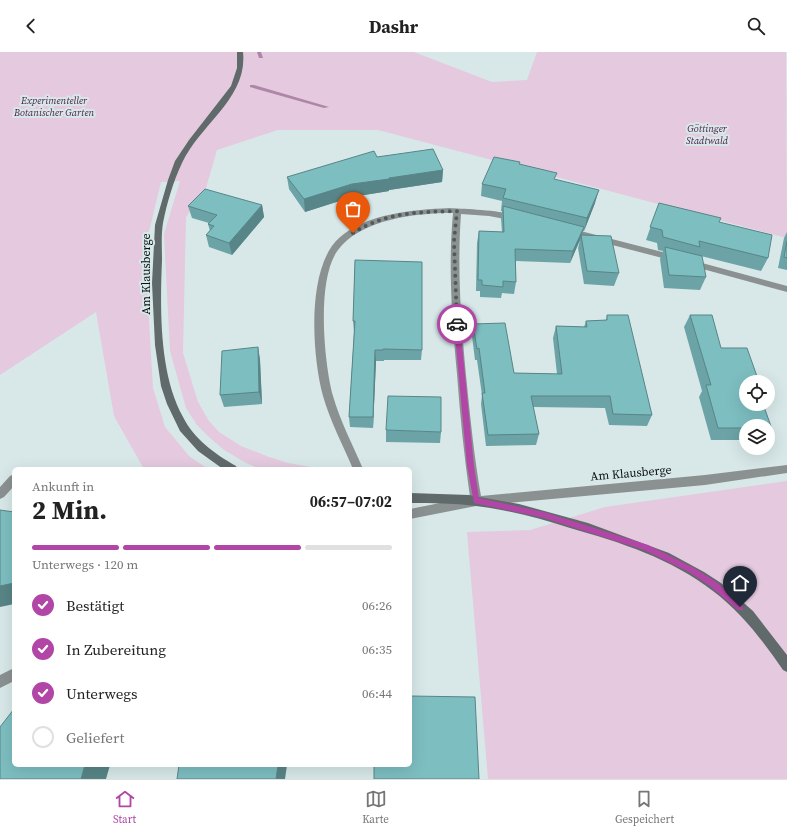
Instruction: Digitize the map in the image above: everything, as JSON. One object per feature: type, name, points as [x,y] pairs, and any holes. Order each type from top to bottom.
[{"type":"street","name":"Am Klausberge","points":[[229,467],[217,460],[193,439],[179,420],[168,396],[163,370],[156,297],[158,231],[174,173],[192,139],[237,83],[242,63],[240,52]]},
{"type":"street","points":[[357,467],[328,396],[320,351],[319,306],[324,275],[329,257],[336,246],[353,233],[370,223],[394,216],[424,212],[457,211],[495,214],[525,221]]},
{"type":"street","points":[[457,211],[454,241],[458,335],[470,466],[476,501]]},
{"type":"street","points":[[563,230],[787,289]]},
{"type":"street","name":"Am Klausberge","points":[[412,498],[476,501],[705,480],[787,469]]},
{"type":"street","points":[[0,494],[12,481]]},
{"type":"street","points":[[412,514],[476,501],[521,509],[569,522],[646,547],[713,584],[733,600],[761,629],[787,666]]},
{"type":"street","points":[[0,682],[12,675]]},
{"type":"green space","points":[[0,52],[414,52],[492,82],[527,80],[537,52],[786,52],[787,238],[378,130],[278,130],[217,150],[206,188],[186,217],[183,353],[198,402],[209,421],[219,432],[241,446],[269,457],[288,463],[311,467],[255,467],[246,463],[224,450],[209,437],[197,425],[186,408],[170,351],[164,234],[180,181],[161,182],[149,232],[146,269],[153,388],[165,427],[189,456],[205,467],[143,467],[114,416],[96,312],[0,375]]},
{"type":"green space","points":[[787,481],[787,779],[488,779],[467,532],[530,530],[605,507]]},
{"type":"building","points":[[433,149],[443,170],[352,184],[304,199],[287,177],[374,151],[377,157]]},
{"type":"building","points":[[494,157],[520,162],[519,164],[557,173],[554,179],[599,190],[587,218],[503,198],[506,189],[482,184]]},
{"type":"building","points":[[205,189],[262,205],[229,243],[206,235],[214,226],[208,224],[217,215],[188,206]]},
{"type":"building","points":[[659,203],[721,218],[719,222],[772,235],[768,258],[699,241],[700,247],[663,237],[662,230],[650,227]]},
{"type":"building","points":[[503,206],[584,227],[573,251],[515,249],[516,282],[503,281],[503,287],[482,285],[482,280],[478,280],[479,231],[504,232]]},
{"type":"building","points":[[581,235],[611,236],[619,273],[587,271]]},
{"type":"building","points":[[787,241],[787,258],[784,257]]},
{"type":"building","points":[[665,247],[702,256],[706,277],[669,275]]},
{"type":"building","points":[[355,260],[422,262],[422,350],[375,350],[373,417],[349,417],[355,321],[353,321]]},
{"type":"building","points":[[607,315],[628,315],[652,415],[613,414],[610,396],[531,396],[539,434],[488,435],[482,393],[485,393],[479,348],[477,349],[473,324],[505,323],[514,373],[562,374],[556,326],[587,327],[586,321],[607,320]]},
{"type":"building","points":[[690,315],[712,315],[721,348],[747,348],[757,375],[739,375],[739,411],[766,411],[768,419],[739,419],[739,428],[718,428],[706,385],[711,385]]},
{"type":"building","points":[[258,347],[259,392],[220,395],[222,351]]},
{"type":"building","points":[[388,396],[441,397],[441,432],[386,430]]},
{"type":"building","points":[[0,510],[12,512],[12,583],[0,586]]},
{"type":"building","points":[[412,696],[475,697],[479,779],[374,779],[374,767],[412,767]]},
{"type":"building","points":[[12,712],[12,767],[84,767],[81,779],[0,779],[0,727]]},
{"type":"building","points":[[179,767],[278,767],[276,779],[177,779]]},
{"type":"waterway","points":[[259,52],[261,57]]},
{"type":"waterway","points":[[252,86],[326,107]]},
{"type":"way so far","points":[[353,233],[370,223],[394,216],[424,212],[457,211],[454,241],[457,324]]},
{"type":"route","points":[[457,324],[470,466],[476,501],[521,509],[544,515],[646,547],[691,570],[713,584],[740,607]]},
{"type":"park label","name":"Experimenteller Botanischer Garten","points":[[54,106]]},
{"type":"park label","name":"Göttinger Stadtwald","points":[[707,134]]}]
